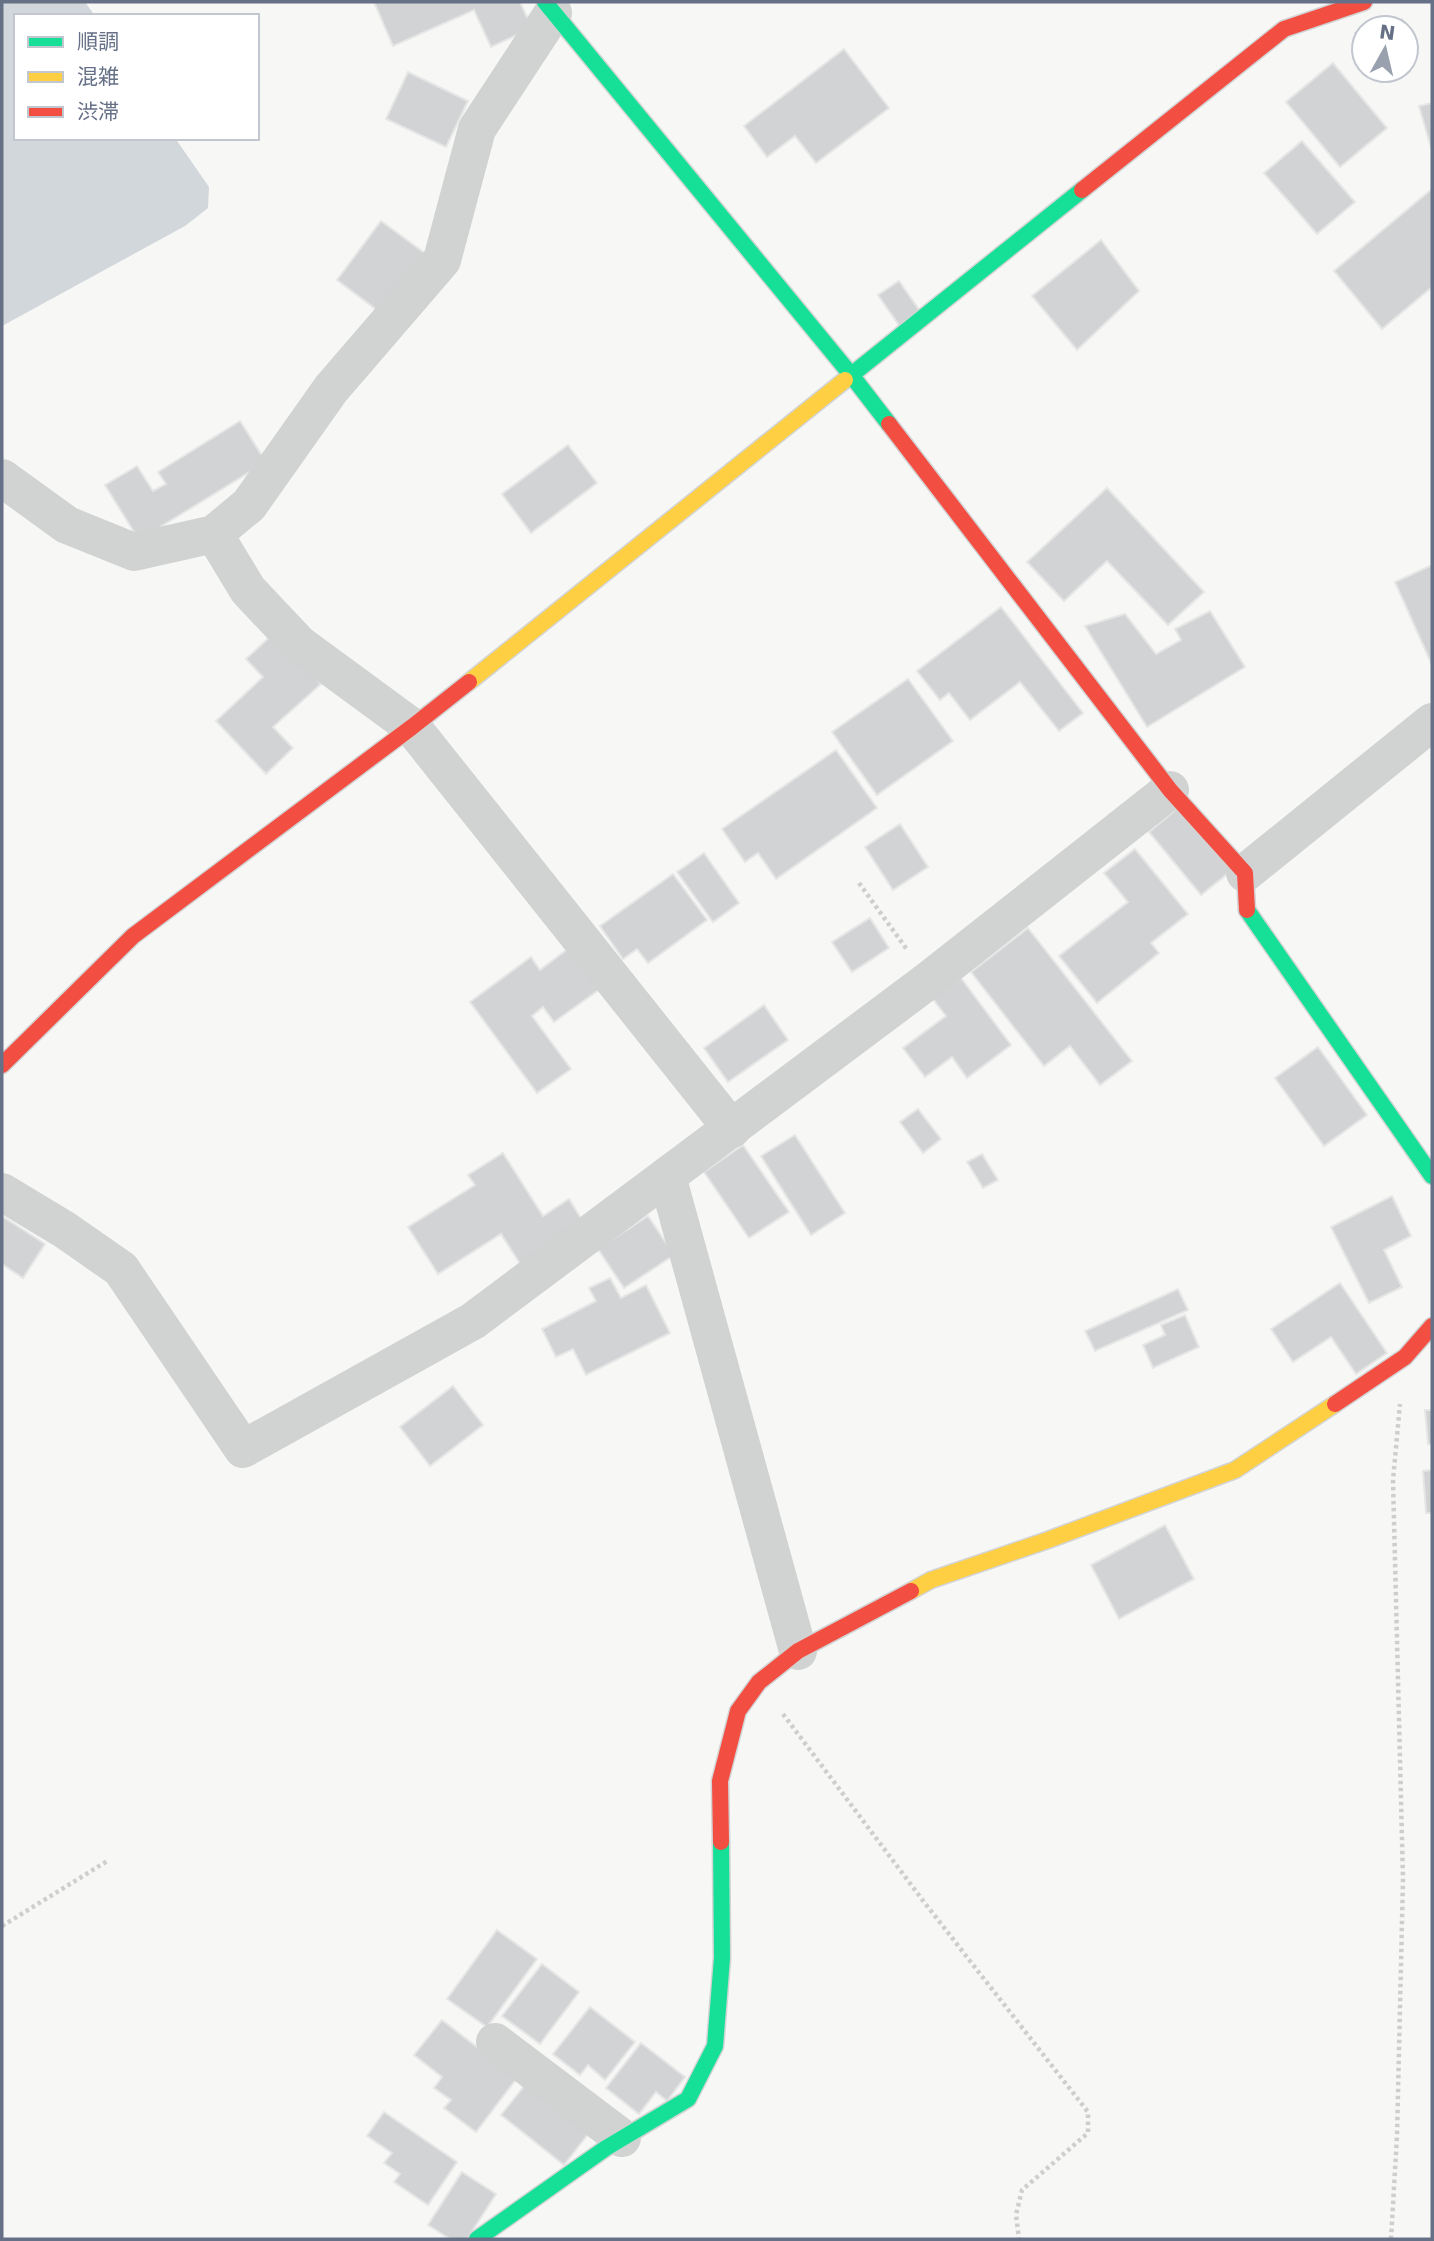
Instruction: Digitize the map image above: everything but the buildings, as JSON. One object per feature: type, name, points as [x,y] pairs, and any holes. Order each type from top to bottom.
[{"type":"street","points":[[2,1065],[133,936],[412,727],[1284,30],[1300,12],[1364,2]]},
{"type":"street","points":[[2,478],[66,525],[134,552],[214,534],[249,505],[331,389],[442,260],[477,129],[549,7],[852,376],[1170,790],[1244,873],[1247,910],[1432,1176]]},
{"type":"street","points":[[214,534],[248,590],[299,644],[412,727],[732,1129]]},
{"type":"street","points":[[1244,873],[1432,722]]},
{"type":"street","points":[[2,1192],[65,1230],[121,1269],[243,1449],[473,1321],[929,980],[1170,790]]},
{"type":"street","points":[[667,1176],[798,1651]]},
{"type":"street","points":[[477,2239],[622,2138],[688,2099],[715,2046],[722,1958],[720,1782],[738,1711],[760,1682],[798,1651],[931,1580],[1048,1540],[1235,1470],[1405,1357],[1432,1326]]},
{"type":"street","points":[[495,2042],[622,2138]]},
{"type":"path","points":[[859,883],[929,980]]},
{"type":"path","points":[[1391,2239],[1397,2136],[1403,1879],[1393,1479],[1405,1357]]},
{"type":"path","points":[[760,1682],[924,1902],[1088,2112],[1088,2133],[1022,2190],[1016,2215],[1019,2239]]},
{"type":"path","points":[[2,1926],[109,1860]]},
{"type":"shaded area","points":[[2,2],[85,2],[94,14],[14,14],[14,140],[176,140],[209,187],[208,208],[185,226],[2,326]]},
{"type":"traffic: fast","points":[[545,2],[889,424]]},
{"type":"traffic: fast","points":[[845,380],[1082,190]]},
{"type":"traffic: fast","points":[[1247,910],[1432,1176]]},
{"type":"traffic: fast","points":[[477,2239],[606,2148],[688,2099],[715,2046],[722,1958],[721,1842]]},
{"type":"traffic: slow","points":[[469,682],[845,380]]},
{"type":"traffic: slow","points":[[911,1591],[931,1580],[1048,1540],[1235,1470],[1335,1404]]},
{"type":"traffic: jam","points":[[1082,190],[1284,29],[1364,2]]},
{"type":"traffic: jam","points":[[889,424],[1170,790],[1245,873],[1247,910]]},
{"type":"traffic: jam","points":[[2,1065],[133,936],[469,682]]},
{"type":"traffic: jam","points":[[1335,1404],[1405,1357],[1432,1326]]},
{"type":"traffic: jam","points":[[721,1842],[720,1781],[738,1711],[759,1682],[798,1651],[911,1591]]}]
